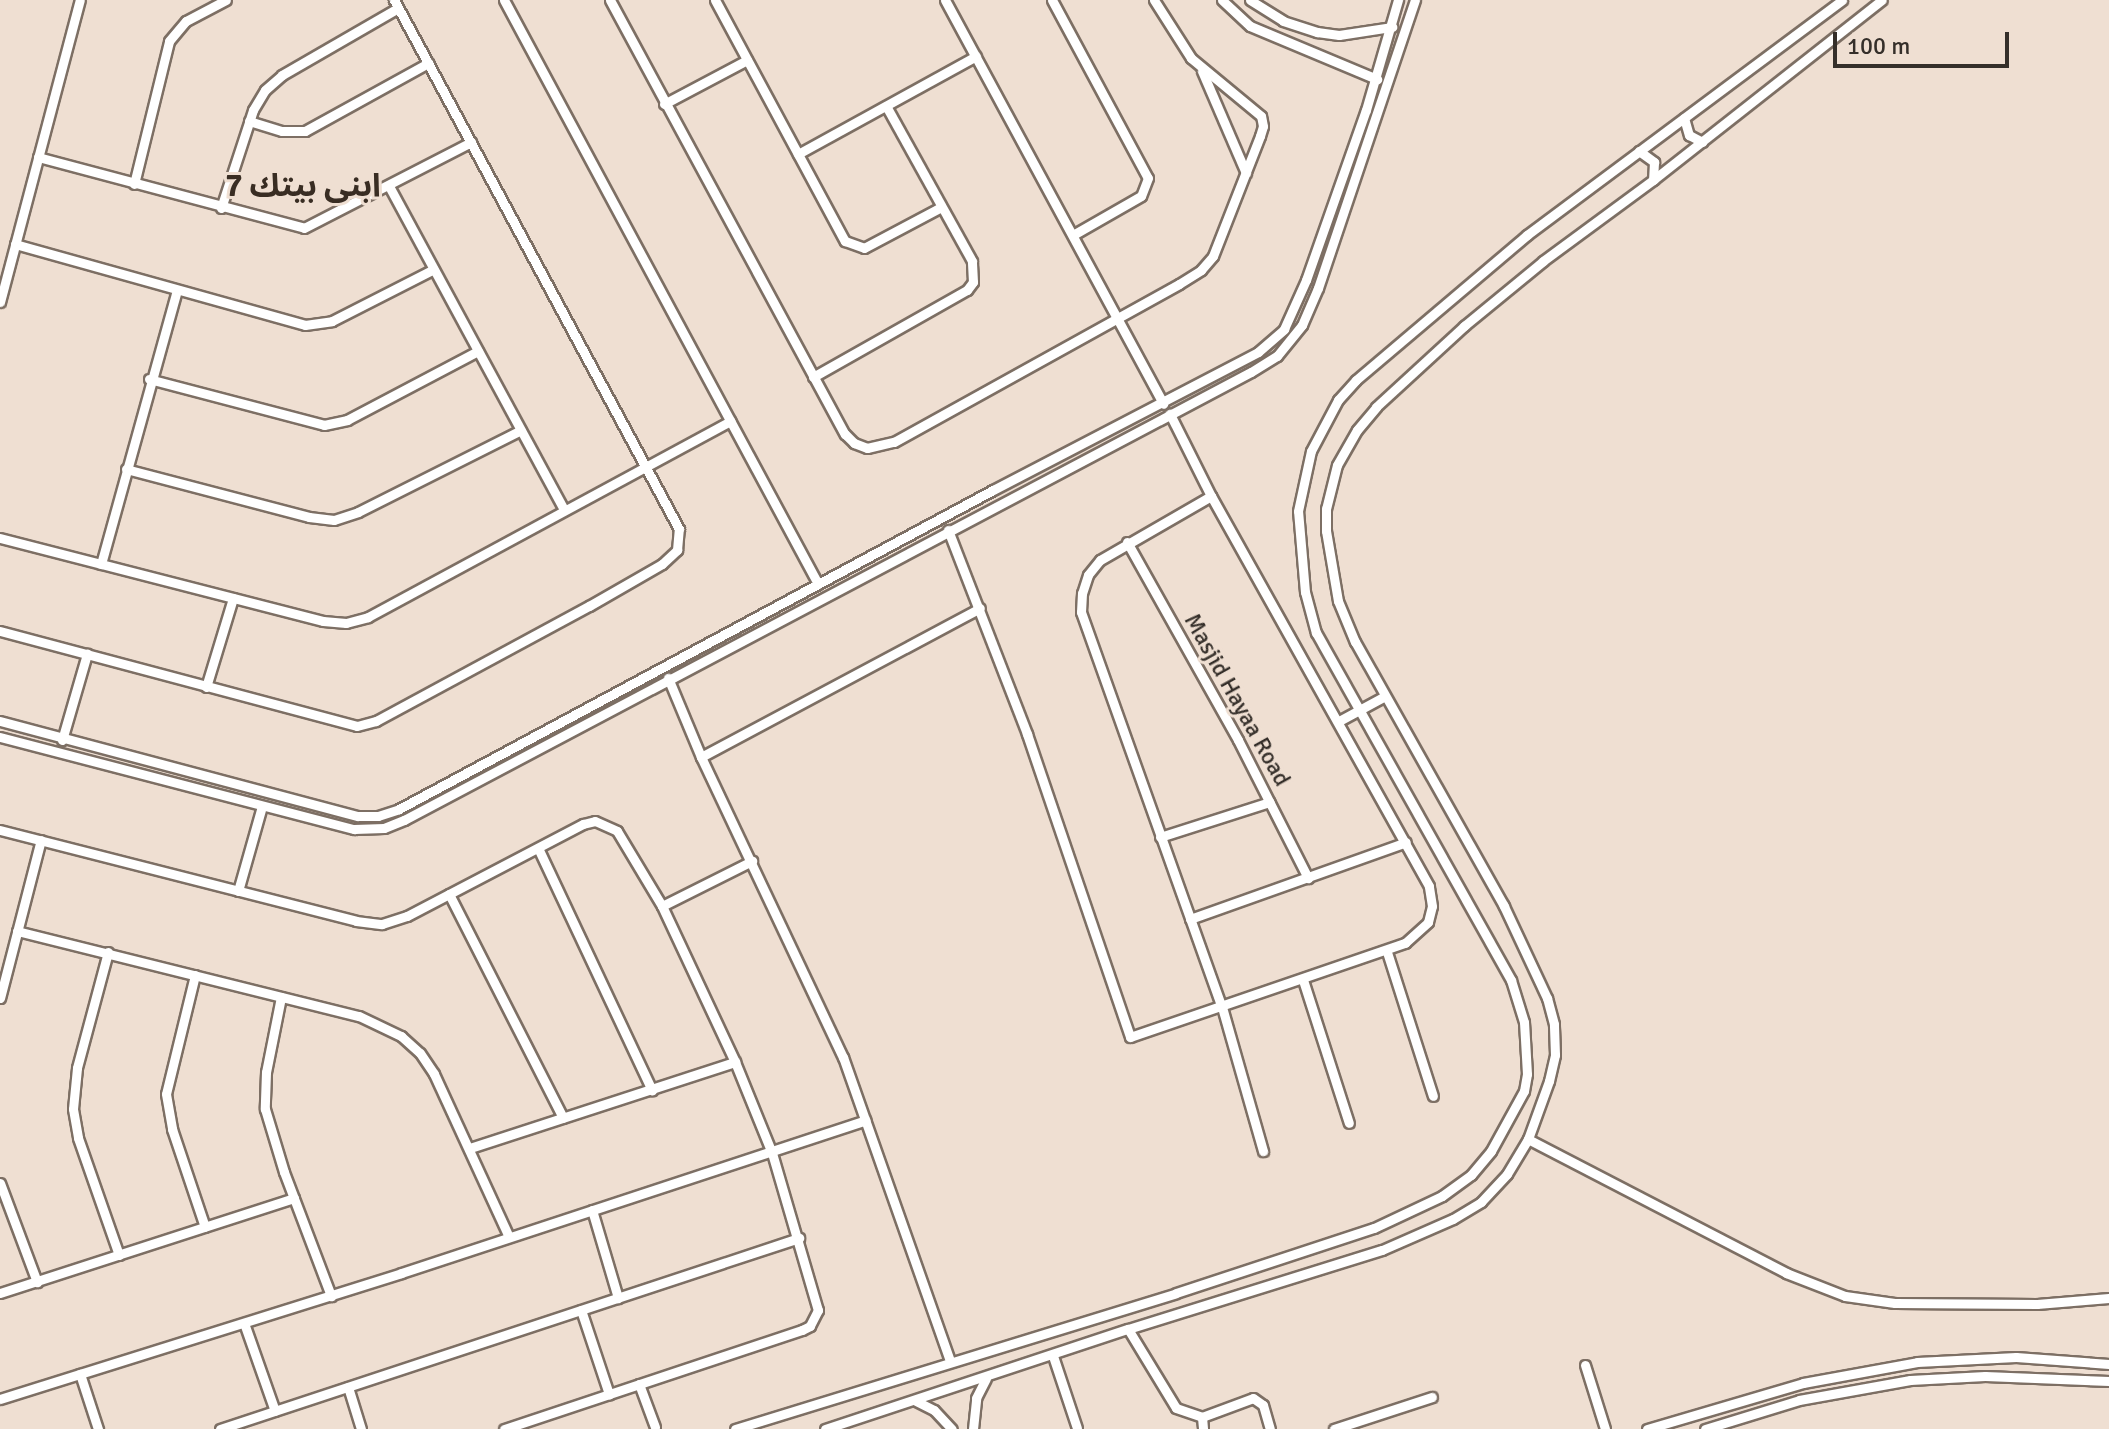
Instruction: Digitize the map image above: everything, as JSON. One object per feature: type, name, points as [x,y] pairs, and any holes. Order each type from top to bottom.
[{"type":"street","points":[[0,302],[80,0]]},
{"type":"street","points":[[134,184],[169,41],[186,21],[226,0]]},
{"type":"street","points":[[504,0],[818,584]]},
{"type":"street","points":[[610,0],[845,434],[854,443],[867,448],[880,447],[1119,317],[1201,270],[1213,256],[1263,126],[1261,116],[1201,68],[1180,44],[1154,0]]},
{"type":"street","points":[[715,0],[845,241],[854,246],[874,244],[941,207]]},
{"type":"street","points":[[945,0],[1119,317],[1163,404]]},
{"type":"street","points":[[1052,0],[1148,178],[1141,196],[1073,235]]},
{"type":"street","points":[[1222,0],[1250,26],[1385,83]]},
{"type":"street","points":[[1250,0],[1283,21],[1317,32],[1339,35],[1389,28],[1406,22]]},
{"type":"street","points":[[0,721],[62,740],[358,816],[388,814],[880,551],[1244,362],[1284,329],[1306,280],[1366,110],[1398,0]]},
{"type":"street","points":[[0,737],[175,785],[354,829],[384,828],[1277,356],[1294,337],[1318,288],[1415,0]]},
{"type":"street","points":[[735,1429],[1176,1293],[1386,1222],[1442,1196],[1471,1175],[1511,1120],[1527,1074],[1524,1022],[1511,980],[1316,633],[1305,592],[1298,511],[1311,451],[1338,400],[1356,380],[1527,235],[1842,0]]},
{"type":"street","points":[[825,1429],[839,1427],[1128,1329],[1423,1235],[1481,1202],[1507,1174],[1528,1139],[1555,1055],[1554,1024],[1547,998],[1504,906],[1355,642],[1338,601],[1330,568],[1326,509],[1337,465],[1357,430],[1407,376],[1543,261],[1653,180],[1882,0]]},
{"type":"street","points":[[0,631],[347,725],[376,721],[671,559],[677,550],[679,529],[396,4],[282,75],[258,100],[221,208]]},
{"type":"street","points":[[1311,50],[1317,32]]},
{"type":"street","points":[[798,154],[976,56]]},
{"type":"street","points":[[664,104],[747,60]]},
{"type":"street","points":[[249,121],[282,131],[305,131],[428,63]]},
{"type":"street","points":[[1201,68],[1246,173]]},
{"type":"street","points":[[813,377],[967,290],[975,271],[886,106]]},
{"type":"street","points":[[1684,118],[1689,135],[1702,142]]},
{"type":"street","points":[[38,157],[304,228],[471,142]]},
{"type":"street","points":[[1639,151],[1654,162],[1653,180]]},
{"type":"street","points":[[389,186],[564,510]]},
{"type":"street","points":[[15,244],[314,325],[332,321],[434,269]]},
{"type":"street","points":[[101,564],[149,379],[177,290]]},
{"type":"street","points":[[149,379],[324,425],[347,420],[478,351]]},
{"type":"street","points":[[948,530],[980,608],[1130,1037],[1387,952],[1417,935],[1428,922],[1432,906],[1429,886],[1211,496],[1170,414]]},
{"type":"street","points":[[0,538],[323,621],[357,621],[730,421]]},
{"type":"street","points":[[126,469],[309,517],[334,520],[358,512],[521,430]]},
{"type":"street","points":[[1211,496],[1100,560],[1088,575],[1082,593],[1081,612],[1222,1007],[1263,1151]]},
{"type":"street","name":"Masjid Hayaa Road","points":[[1127,542],[1270,802],[1308,878]]},
{"type":"street","points":[[880,551],[886,563]]},
{"type":"street","points":[[206,687],[233,598]]},
{"type":"street","points":[[701,757],[980,608]]},
{"type":"street","points":[[62,740],[87,654]]},
{"type":"street","points":[[668,678],[701,757],[826,1018],[950,1361]]},
{"type":"street","points":[[1339,721],[1385,696]]},
{"type":"street","points":[[175,785],[178,770]]},
{"type":"street","points":[[1160,837],[1270,802]]},
{"type":"street","points":[[238,891],[262,806]]},
{"type":"street","points":[[0,830],[356,921],[382,924],[395,921],[583,824],[595,821],[607,823],[617,831],[662,906],[735,1062],[772,1153],[818,1310],[810,1326],[504,1429]]},
{"type":"street","points":[[0,998],[41,840]]},
{"type":"street","points":[[1190,919],[1406,842]]},
{"type":"street","points":[[538,848],[652,1090]]},
{"type":"street","points":[[662,906],[752,861]]},
{"type":"street","points":[[449,894],[563,1118]]},
{"type":"street","points":[[17,931],[359,1016],[401,1036],[420,1053],[434,1074],[509,1237]]},
{"type":"street","points":[[108,952],[77,1068],[73,1109],[78,1138],[119,1255]]},
{"type":"street","points":[[1387,952],[1433,1096]]},
{"type":"street","points":[[195,975],[166,1094],[172,1129],[205,1227]]},
{"type":"street","points":[[1303,980],[1349,1123]]},
{"type":"street","points":[[281,997],[266,1072],[265,1109],[331,1296]]},
{"type":"street","points":[[470,1148],[735,1062]]},
{"type":"street","points":[[0,1399],[331,1296],[865,1120]]},
{"type":"street","points":[[1528,1139],[1786,1273],[1845,1296],[1895,1303],[2037,1304],[2109,1298]]},
{"type":"street","points":[[0,1183],[37,1282]]},
{"type":"street","points":[[0,1293],[294,1198]]},
{"type":"street","points":[[592,1210],[618,1298]]},
{"type":"street","points":[[220,1429],[799,1238]]},
{"type":"street","points":[[581,1310],[609,1394]]},
{"type":"street","points":[[244,1323],[275,1411]]},
{"type":"street","points":[[1128,1329],[1175,1407],[1202,1417],[1253,1398],[1263,1405],[1270,1429]]},
{"type":"street","points":[[1053,1356],[1077,1428]]},
{"type":"street","points":[[1647,1429],[1803,1383],[1917,1362],[2016,1357],[2109,1364]]},
{"type":"street","points":[[1585,1365],[1605,1429]]},
{"type":"street","points":[[80,1374],[98,1429]]},
{"type":"street","points":[[1705,1429],[1799,1400],[1910,1380],[1997,1376],[2109,1381]]},
{"type":"street","points":[[973,1429],[976,1398],[986,1378]]},
{"type":"street","points":[[639,1384],[655,1427]]},
{"type":"street","points":[[348,1387],[361,1429]]},
{"type":"street","points":[[1334,1429],[1432,1397]]},
{"type":"street","points":[[916,1401],[934,1410],[952,1429]]},
{"type":"street","points":[[1202,1417],[1203,1429]]},
{"type":"district","name":"ابنى بيتك 7","points":[[303,186]]}]
